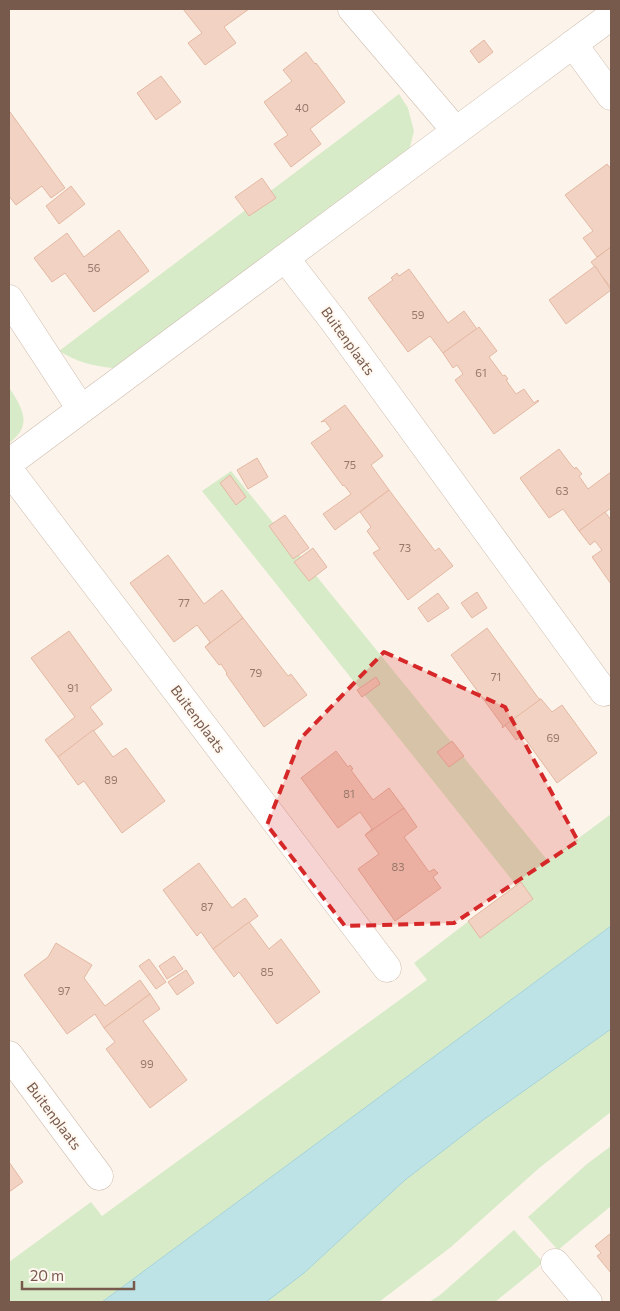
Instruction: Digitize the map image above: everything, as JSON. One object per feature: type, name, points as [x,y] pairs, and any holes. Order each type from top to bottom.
[{"type":"street","points":[[352,9],[456,131]]},
{"type":"street","points":[[9,463],[611,16]]},
{"type":"street","points":[[573,44],[611,96]]},
{"type":"street","name":"Buitenplaats","points":[[285,258],[342,332],[604,692]]},
{"type":"street","points":[[9,299],[81,409]]},
{"type":"street","name":"Buitenplaats","points":[[9,470],[387,968]]},
{"type":"street","name":"Buitenplaats","points":[[9,1055],[99,1176]]},
{"type":"street","points":[[555,1263],[588,1302]]},
{"type":"highlighted area","points":[[384,652],[505,707],[578,841],[454,923],[345,926],[267,825],[301,738]]},
{"type":"green space","points":[[399,94],[408,108],[414,131],[409,151],[113,368],[85,363],[59,351]]},
{"type":"green space","points":[[9,387],[21,409],[23,423],[17,436],[9,443]]},
{"type":"green space","points":[[231,471],[548,861],[611,814],[611,926],[102,1302],[9,1302],[9,1262],[91,1202],[102,1216],[427,980],[414,963],[516,885],[202,491]]},
{"type":"green space","points":[[611,1029],[611,1112],[538,1169],[451,1247],[379,1302],[266,1302],[304,1273],[405,1180],[483,1120]]},
{"type":"green space","points":[[611,1146],[611,1206],[558,1250],[528,1217],[587,1164]]},
{"type":"green space","points":[[514,1230],[543,1262],[538,1267],[495,1302],[429,1302],[440,1295]]},
{"type":"water","points":[[611,926],[611,1029],[483,1120],[405,1180],[304,1273],[266,1302],[102,1302]]},
{"type":"building","points":[[183,9],[249,9],[224,27],[236,43],[205,65],[188,43],[202,33]]},
{"type":"building","points":[[484,40],[493,52],[479,63],[470,51]]},
{"type":"building","points":[[306,52],[345,102],[310,129],[321,144],[291,167],[274,144],[288,135],[264,102],[292,81],[283,70]]},
{"type":"building","points":[[161,76],[181,102],[156,120],[137,93]]},
{"type":"building","points":[[10,112],[65,188],[51,198],[42,186],[16,205],[9,196]]},
{"type":"building","points":[[607,164],[611,169],[611,247],[597,257],[583,238],[593,231],[565,195]]},
{"type":"building","points":[[262,178],[276,198],[249,216],[235,197]]},
{"type":"building","points":[[71,186],[85,204],[59,224],[46,206]]},
{"type":"building","points":[[119,230],[149,271],[94,312],[65,273],[52,282],[34,258],[67,233],[84,257]]},
{"type":"building","points":[[611,247],[611,288],[591,262]]},
{"type":"building","points":[[595,266],[611,290],[566,324],[549,300]]},
{"type":"building","points":[[409,269],[448,323],[464,311],[477,329],[443,353],[430,336],[408,352],[368,298],[393,280],[391,278],[397,273],[399,276]]},
{"type":"building","points":[[479,327],[497,351],[489,357],[503,376],[505,375],[508,379],[506,380],[516,394],[524,389],[534,403],[539,401],[494,434],[455,380],[463,374],[457,365],[453,368],[443,353]]},
{"type":"building","points":[[345,405],[383,456],[371,465],[389,490],[335,530],[323,514],[351,494],[311,443],[331,429],[325,421],[321,422]]},
{"type":"building","points":[[559,449],[571,465],[575,469],[576,467],[582,474],[579,476],[588,489],[611,472],[611,508],[579,531],[563,509],[549,518],[520,478]]},
{"type":"building","points":[[257,458],[268,477],[248,489],[237,470]]},
{"type":"building","points":[[230,475],[246,497],[236,505],[220,483]]},
{"type":"building","points":[[389,490],[435,551],[439,548],[453,566],[408,600],[373,553],[380,549],[367,531],[371,527],[360,512]]},
{"type":"building","points":[[605,512],[611,520],[611,584],[592,557],[602,550],[595,541],[590,545],[579,531]]},
{"type":"building","points":[[285,515],[309,548],[293,559],[269,526]]},
{"type":"building","points":[[313,548],[327,567],[309,581],[294,562]]},
{"type":"building","points":[[168,555],[204,604],[222,590],[243,618],[205,647],[210,642],[197,625],[174,642],[130,583]]},
{"type":"building","points":[[477,592],[487,608],[472,618],[461,603]]},
{"type":"building","points":[[438,593],[449,608],[428,622],[418,608]]},
{"type":"building","points":[[243,618],[288,676],[291,674],[307,695],[264,727],[226,674],[221,664],[219,665],[205,647]]},
{"type":"building","points":[[487,628],[539,699],[541,699],[502,728],[503,726],[451,655]]},
{"type":"building","points":[[69,631],[112,690],[90,707],[103,724],[58,757],[45,740],[75,717],[31,658]]},
{"type":"building","points":[[376,677],[380,684],[362,697],[357,690]]},
{"type":"building","points":[[541,699],[552,712],[562,705],[597,753],[557,783],[523,736],[516,740],[505,725]]},
{"type":"building","points":[[93,730],[113,757],[126,748],[165,801],[122,833],[84,781],[78,785],[58,757]]},
{"type":"building","points":[[452,741],[464,756],[449,767],[437,752]]},
{"type":"building","points":[[336,751],[348,767],[350,765],[353,769],[351,770],[373,800],[389,788],[404,808],[365,835],[372,829],[360,812],[338,828],[301,778]]},
{"type":"building","points":[[404,808],[417,827],[404,837],[429,872],[434,869],[438,873],[433,877],[441,888],[395,921],[358,869],[379,854],[365,835]]},
{"type":"building","points":[[199,863],[232,908],[245,898],[258,916],[213,949],[201,932],[197,936],[163,890]]},
{"type":"building","points":[[521,882],[533,899],[480,938],[468,921]]},
{"type":"building","points":[[249,922],[269,949],[281,939],[320,992],[277,1024],[239,972],[234,977],[213,949]]},
{"type":"building","points":[[56,943],[92,965],[84,978],[105,1006],[140,980],[150,994],[104,1028],[95,1014],[67,1034],[24,975],[48,957]]},
{"type":"building","points":[[174,956],[183,969],[167,979],[159,966]]},
{"type":"building","points":[[149,959],[166,982],[156,989],[139,966]]},
{"type":"building","points":[[186,970],[194,983],[177,995],[168,982]]},
{"type":"building","points":[[150,994],[160,1009],[143,1021],[187,1080],[150,1108],[106,1049],[115,1042],[104,1028]]},
{"type":"building","points":[[9,1162],[23,1182],[9,1192]]},
{"type":"building","points":[[611,1233],[611,1273],[597,1256],[601,1253],[595,1246]]}]
